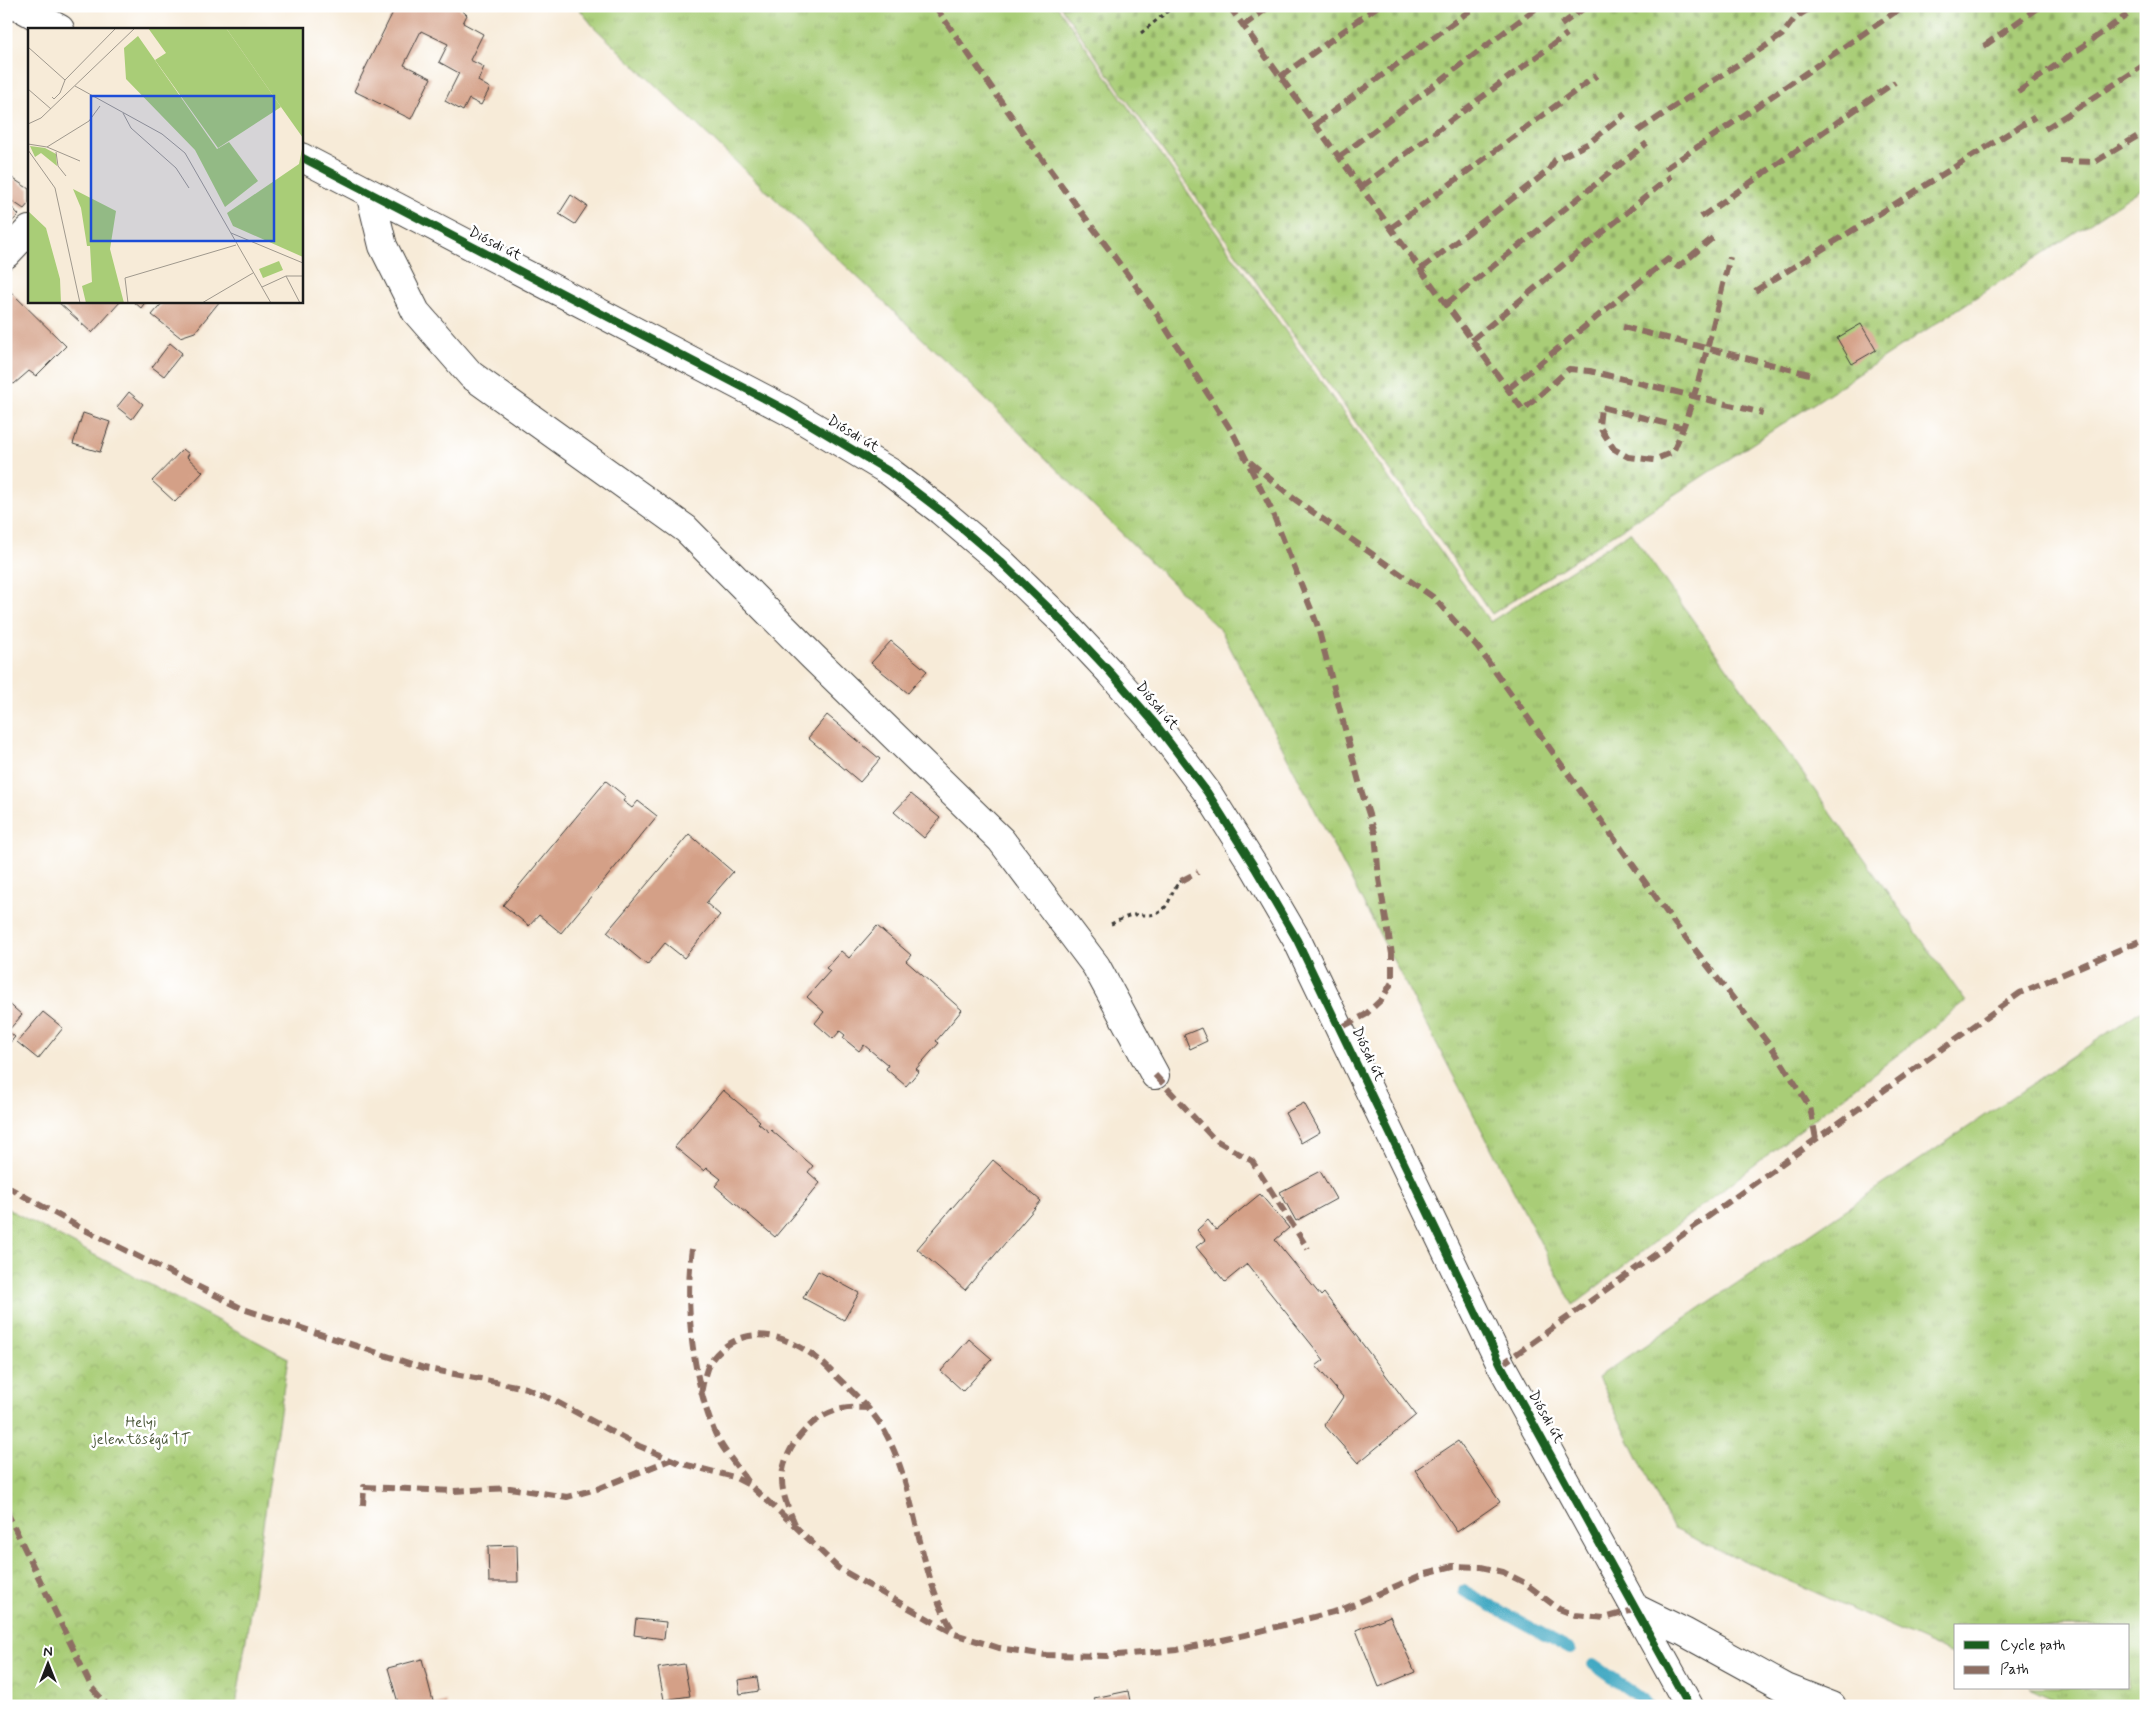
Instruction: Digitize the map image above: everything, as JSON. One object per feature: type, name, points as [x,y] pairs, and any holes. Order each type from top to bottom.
[{"type":"street","points":[[18,6],[58,28]]},
{"type":"street","name":"Diósdi út","points":[[302,158],[788,411],[890,472],[1000,561],[1061,620],[1110,672],[1158,726],[1207,792],[1255,868],[1297,940],[1501,1365],[1689,1706]]},
{"type":"street","points":[[370,193],[384,246],[416,312],[471,375],[686,530],[1001,840],[1096,966],[1154,1075]]},
{"type":"street","points":[[6,254],[28,231]]},
{"type":"street","points":[[1636,1609],[1684,1632],[1786,1688],[1832,1706]]},
{"type":"path","points":[[1141,33],[1174,6]]},
{"type":"path","points":[[1077,941],[1131,915],[1159,913],[1168,905],[1175,885],[1182,881]]},
{"type":"green space","points":[[577,6],[1057,6],[1490,622],[1630,532],[1966,1002],[1573,1305],[1222,632],[968,382],[593,26]]},
{"type":"green space","points":[[1060,6],[2146,6],[2146,186],[1492,614]]},
{"type":"green space","points":[[2146,1007],[2146,1706],[2069,1706],[2034,1690],[2130,1690],[2130,1624],[1954,1624],[1954,1654],[1673,1529],[1598,1377]]},
{"type":"green space","name":"Helyi jelentőségű TT","points":[[6,1208],[288,1358],[236,1706],[6,1706]]},
{"type":"building","points":[[396,6],[457,6],[467,15],[463,23],[483,34],[470,60],[484,67],[478,81],[490,88],[481,105],[469,99],[463,111],[445,101],[459,73],[439,62],[448,44],[421,31],[404,65],[431,78],[411,119],[354,91]]},
{"type":"building","points":[[6,174],[28,188],[28,204],[24,209],[6,197]]},
{"type":"building","points":[[571,195],[587,206],[575,224],[559,214]]},
{"type":"building","points":[[6,201],[19,215],[6,227]]},
{"type":"building","points":[[7,288],[66,346],[36,376],[29,371],[14,384],[6,381]]},
{"type":"building","points":[[58,302],[120,302],[92,333]]},
{"type":"building","points":[[134,302],[145,302],[141,308]]},
{"type":"building","points":[[163,302],[219,302],[195,332],[180,337],[152,315]]},
{"type":"building","points":[[1861,324],[1876,350],[1852,364],[1837,338]]},
{"type":"building","points":[[170,343],[182,353],[164,376],[152,367]]},
{"type":"building","points":[[129,392],[143,404],[132,419],[117,407]]},
{"type":"building","points":[[83,413],[110,422],[100,452],[73,444]]},
{"type":"building","points":[[183,449],[189,454],[187,457],[203,472],[175,502],[152,481]]},
{"type":"building","points":[[891,641],[927,671],[908,693],[871,663]]},
{"type":"building","points":[[827,715],[880,759],[860,782],[808,738]]},
{"type":"building","points":[[606,781],[626,797],[623,801],[632,808],[638,801],[657,816],[561,933],[539,915],[529,926],[503,905]]},
{"type":"building","points":[[911,794],[940,818],[924,838],[894,812]]},
{"type":"building","points":[[689,834],[733,872],[706,903],[720,915],[684,958],[665,943],[647,965],[607,932]]},
{"type":"building","points":[[877,926],[911,955],[906,961],[962,1010],[936,1041],[939,1043],[916,1069],[919,1071],[906,1086],[886,1069],[888,1065],[864,1045],[859,1051],[843,1038],[845,1035],[840,1031],[833,1039],[815,1023],[824,1012],[807,997],[830,971],[826,968],[841,951],[849,958]]},
{"type":"building","points":[[6,1001],[22,1015],[8,1031],[15,1037],[6,1047]]},
{"type":"building","points":[[43,1012],[63,1028],[38,1059],[17,1042]]},
{"type":"building","points":[[1201,1028],[1207,1041],[1190,1049],[1184,1035]]},
{"type":"building","points":[[723,1090],[760,1121],[758,1123],[769,1132],[771,1130],[813,1166],[808,1172],[820,1183],[775,1237],[715,1186],[721,1179],[707,1168],[704,1171],[675,1147]]},
{"type":"building","points":[[1304,1103],[1320,1132],[1301,1143],[1285,1113]]},
{"type":"building","points":[[993,1160],[1041,1201],[965,1290],[917,1249]]},
{"type":"building","points":[[1320,1171],[1336,1199],[1296,1221],[1280,1192]]},
{"type":"building","points":[[1260,1194],[1289,1228],[1275,1240],[1321,1296],[1324,1293],[1416,1415],[1358,1463],[1324,1425],[1343,1397],[1316,1366],[1324,1360],[1247,1264],[1225,1282],[1196,1247],[1205,1240],[1197,1230],[1208,1220],[1216,1230]]},
{"type":"building","points":[[818,1271],[859,1293],[844,1320],[803,1298]]},
{"type":"building","points":[[969,1339],[992,1359],[963,1391],[941,1371]]},
{"type":"building","points":[[1458,1441],[1500,1502],[1457,1532],[1415,1470]]},
{"type":"building","points":[[517,1545],[518,1582],[489,1582],[488,1546]]},
{"type":"building","points":[[1390,1616],[1415,1672],[1379,1687],[1356,1630]]},
{"type":"building","points":[[636,1619],[666,1622],[664,1639],[634,1635]]},
{"type":"building","points":[[422,1659],[434,1705],[446,1701],[447,1706],[399,1706],[388,1668]]},
{"type":"building","points":[[684,1664],[690,1696],[664,1700],[658,1668]]},
{"type":"building","points":[[757,1677],[759,1691],[740,1694],[738,1680]]},
{"type":"building","points":[[1128,1691],[1131,1706],[1096,1706],[1094,1698]]},
{"type":"waterway","points":[[1464,1591],[1570,1649]]},
{"type":"waterway","points":[[1593,1664],[1642,1699],[1648,1706]]},
{"type":"marked path","points":[[935,6],[1028,140],[1156,313],[1234,435],[1271,509],[1317,624],[1362,793],[1375,833],[1379,879],[1392,954],[1392,982],[1382,999],[1365,1015],[1340,1028]]},
{"type":"marked path","points":[[1229,6],[1523,410],[1569,369],[1590,371],[1763,413]]},
{"type":"marked path","points":[[1243,26],[1270,6]]},
{"type":"marked path","points":[[1280,77],[1378,6]]},
{"type":"marked path","points":[[1316,124],[1476,6]]},
{"type":"marked path","points":[[1339,157],[1539,6]]},
{"type":"marked path","points":[[1561,25],[1587,6]]},
{"type":"marked path","points":[[1638,131],[1782,35],[1795,18],[1813,6]]},
{"type":"marked path","points":[[1665,169],[1904,6]]},
{"type":"marked path","points":[[1984,46],[2040,6]]},
{"type":"marked path","points":[[2018,92],[2127,15]]},
{"type":"marked path","points":[[1361,187],[1567,34]]},
{"type":"marked path","points":[[2045,129],[2146,64]]},
{"type":"marked path","points":[[1391,228],[1597,75]]},
{"type":"marked path","points":[[1701,217],[1895,82]]},
{"type":"marked path","points":[[1421,269],[1548,171],[1555,160],[1589,143],[1625,114]]},
{"type":"marked path","points":[[1755,291],[2035,117]]},
{"type":"marked path","points":[[2060,161],[2095,162],[2146,131]]},
{"type":"marked path","points":[[1446,304],[1647,143]]},
{"type":"marked path","points":[[1472,340],[1671,176]]},
{"type":"marked path","points":[[1508,389],[1668,259],[1678,267],[1715,236]]},
{"type":"marked path","points":[[1684,428],[1601,407],[1599,426],[1614,449],[1628,457],[1654,460],[1673,452],[1683,429],[1691,405],[1730,257]]},
{"type":"marked path","points":[[1623,327],[1813,375]]},
{"type":"marked path","points":[[1250,462],[1293,498],[1433,597],[1477,646],[1675,924],[1775,1052],[1810,1107],[1816,1139]]},
{"type":"marked path","points":[[1181,881],[1198,872]]},
{"type":"marked path","points":[[1501,1365],[2020,993],[2146,938]]},
{"type":"marked path","points":[[1155,1075],[1214,1139],[1252,1161],[1308,1249]]},
{"type":"marked path","points":[[6,1186],[81,1228],[243,1309],[424,1368],[526,1388],[553,1400],[639,1446],[680,1463],[734,1477],[751,1486],[838,1568],[955,1634],[999,1648],[1046,1655],[1107,1656],[1177,1650],[1245,1635],[1341,1610],[1426,1573],[1453,1566],[1481,1567],[1503,1572],[1525,1583],[1559,1609],[1575,1615],[1605,1618],[1637,1609]]},
{"type":"marked path","points":[[692,1249],[689,1294],[690,1319],[692,1343],[701,1390],[707,1413],[718,1440],[750,1484]]},
{"type":"marked path","points":[[701,1393],[706,1371],[716,1354],[726,1346],[749,1336],[771,1336],[792,1343],[803,1348],[829,1369],[866,1406],[885,1432],[905,1481],[932,1584],[954,1632]]},
{"type":"marked path","points":[[795,1524],[782,1486],[783,1468],[793,1445],[810,1425],[831,1412],[849,1408],[869,1408]]},
{"type":"marked path","points":[[363,1505],[364,1487],[453,1491],[510,1488],[567,1497],[600,1488],[672,1459]]},
{"type":"marked path","points":[[6,1510],[92,1688],[108,1706]]},
{"type":"cycle path","points":[[302,158],[788,411],[890,472],[941,511],[1000,561],[1061,620],[1110,672],[1157,726],[1207,792],[1255,868],[1297,940],[1501,1365],[1689,1706]]}]
